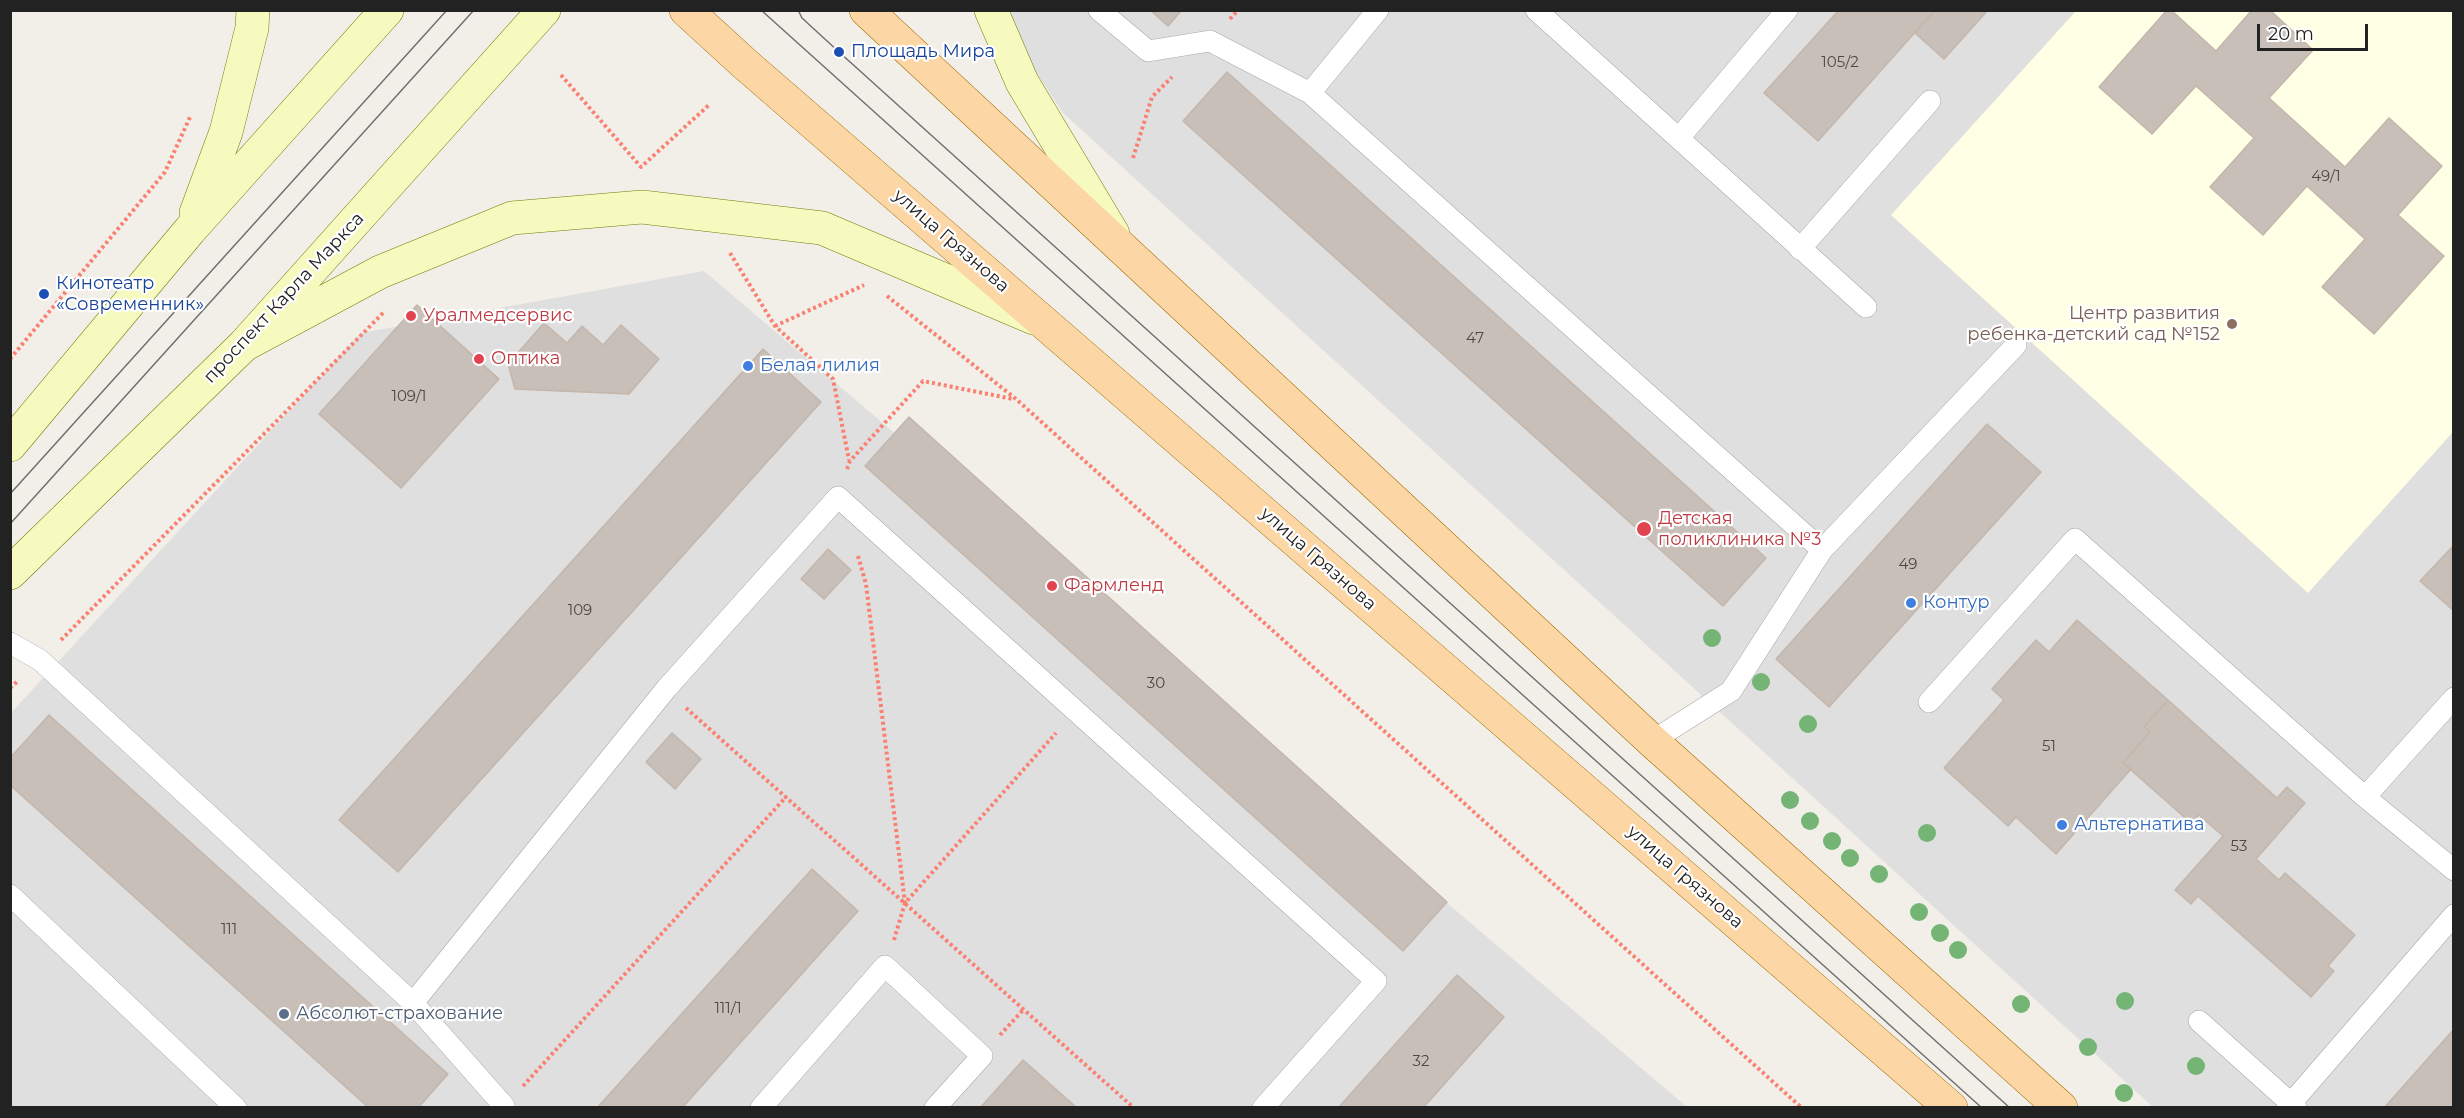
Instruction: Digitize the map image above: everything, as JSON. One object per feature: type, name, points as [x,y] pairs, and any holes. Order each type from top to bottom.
[{"type":"main road","points":[[190,230],[226,132],[252,28],[253,10]]},
{"type":"main road","points":[[10,445],[190,230],[387,10]]},
{"type":"main road","name":"проспект Карла Маркса","points":[[10,573],[244,345],[544,10]]},
{"type":"main road","name":"улица Грязнова","points":[[686,10],[1951,1107]]},
{"type":"main road","points":[[866,10],[1652,741],[2061,1107]]},
{"type":"main road","points":[[991,10],[1022,82],[1119,243]]},
{"type":"main road","points":[[244,345],[380,272],[512,218],[642,207],[822,228],[1044,322]]},
{"type":"lane","points":[[1099,10],[1148,51],[1210,41],[1310,93],[1822,550]]},
{"type":"lane","points":[[1310,93],[1378,10]]},
{"type":"lane","points":[[1536,10],[1866,307]]},
{"type":"lane","points":[[1679,138],[1787,10]]},
{"type":"lane","points":[[1800,249],[1930,101]]},
{"type":"lane","points":[[1652,741],[1731,691],[1822,550],[2016,345]]},
{"type":"lane","points":[[412,1003],[666,689],[838,497],[1376,981],[1263,1107]]},
{"type":"lane","points":[[1929,702],[2075,539],[2365,797],[2454,870]]},
{"type":"lane","points":[[10,643],[40,660],[412,1003],[503,1107]]},
{"type":"lane","points":[[2365,797],[2454,698]]},
{"type":"lane","points":[[11,898],[236,1107]]},
{"type":"lane","points":[[2199,1021],[2292,1106],[2454,915]]},
{"type":"lane","points":[[761,1107],[885,966],[982,1056],[935,1107]]},
{"type":"path","points":[[1132,158],[1152,97],[1210,41],[1238,10]]},
{"type":"path","points":[[561,75],[641,167],[710,104]]},
{"type":"path","points":[[10,359],[165,172]]},
{"type":"path","points":[[729,251],[775,326],[833,379],[849,461]]},
{"type":"path","points":[[775,326],[870,282],[859,278]]},
{"type":"path","points":[[879,290],[1016,399],[1802,1107]]},
{"type":"path","points":[[10,688],[389,308]]},
{"type":"path","points":[[838,497],[849,461],[923,381],[1016,399]]},
{"type":"path","points":[[856,551],[867,584],[905,903]]},
{"type":"path","points":[[666,689],[1134,1107]]},
{"type":"path","points":[[885,966],[905,903],[1076,711]]},
{"type":"path","points":[[503,1107],[786,797]]},
{"type":"shaded area","points":[[1003,11],[2453,11],[2453,1107],[2153,1107],[1063,113],[1009,31]]},
{"type":"shaded area","name":"Центр развития ребенка-детский сад №152","points":[[2076,11],[2453,11],[2453,432],[2308,593],[1891,215]]},
{"type":"shaded area","points":[[704,271],[1687,1107],[11,1107],[10,714],[361,333]]},
{"type":"building","points":[[1150,10],[1182,10],[1168,26]]},
{"type":"building","points":[[1839,10],[1935,10],[1818,141],[1764,93]]},
{"type":"building","points":[[1935,10],[1988,10],[1944,59],[1915,33]]},
{"type":"building","points":[[2167,10],[2171,10],[2216,51],[2252,10],[2270,10],[2313,50],[2269,98],[2345,167],[2389,118],[2442,166],[2398,215],[2444,256],[2374,334],[2322,287],[2365,239],[2307,186],[2263,235],[2210,187],[2254,138],[2196,86],[2152,134],[2099,87]]},
{"type":"building","points":[[1227,72],[1766,558],[1723,606],[1183,121]]},
{"type":"building","points":[[417,305],[499,379],[401,488],[319,414]]},
{"type":"building","points":[[544,323],[567,343],[582,326],[603,345],[621,325],[659,359],[629,394],[515,389],[508,364]]},
{"type":"building","points":[[763,349],[821,402],[398,872],[339,820]]},
{"type":"building","points":[[909,417],[1447,902],[1403,951],[865,466]]},
{"type":"building","points":[[1987,424],[2041,472],[1829,707],[1776,659]]},
{"type":"building","points":[[2454,545],[2454,611],[2420,581]]},
{"type":"building","points":[[828,549],[851,570],[824,599],[801,579]]},
{"type":"building","points":[[2077,620],[2168,700],[2144,727],[2150,732],[2123,763],[2131,769],[2056,854],[2016,817],[2008,826],[1944,768],[2004,700],[1992,689],[2036,640],[2049,652]]},
{"type":"building","points":[[2168,700],[2277,798],[2287,787],[2305,803],[2256,859],[2279,880],[2285,873],[2355,935],[2328,966],[2334,971],[2311,997],[2198,896],[2191,904],[2175,890],[2223,836],[2199,815],[2191,823],[2123,763],[2150,732],[2144,727]]},
{"type":"building","points":[[49,715],[448,1074],[418,1108],[369,1108],[10,785],[10,758]]},
{"type":"building","points":[[672,733],[701,759],[675,789],[646,762]]},
{"type":"building","points":[[812,869],[858,911],[682,1108],[597,1108]]},
{"type":"building","points":[[1457,975],[1504,1017],[1423,1108],[1338,1108]]},
{"type":"building","points":[[2454,1029],[2454,1108],[2384,1108]]},
{"type":"building","points":[[1023,1060],[1076,1107],[1076,1108],[980,1108]]},
{"type":"tram line","points":[[10,494],[447,10]]},
{"type":"tram line","points":[[10,524],[474,10]]},
{"type":"tram line","points":[[761,10],[1982,1108]]},
{"type":"tram line","points":[[798,10],[802,18],[839,52],[2010,1108]]},
{"type":"place","name":"Площадь Мира","points":[[839,52]]},
{"type":"place","name":"Кинотеатр «Современник»","points":[[44,294]]},
{"type":"place","name":"Уралмедсервис","points":[[411,316]]},
{"type":"place","name":"Центр развития ребенка-детский сад №152","points":[[2232,324]]},
{"type":"place","name":"Оптика","points":[[479,359]]},
{"type":"place","name":"Белая лилия","points":[[748,366]]},
{"type":"place","name":"Детская поликлиника №3","points":[[1644,529]]},
{"type":"place","name":"Фармленд","points":[[1052,586]]},
{"type":"place","name":"Контур","points":[[1911,603]]},
{"type":"place","name":"Альтернатива","points":[[2062,825]]},
{"type":"place","name":"Абсолют-страхование","points":[[284,1014]]}]
